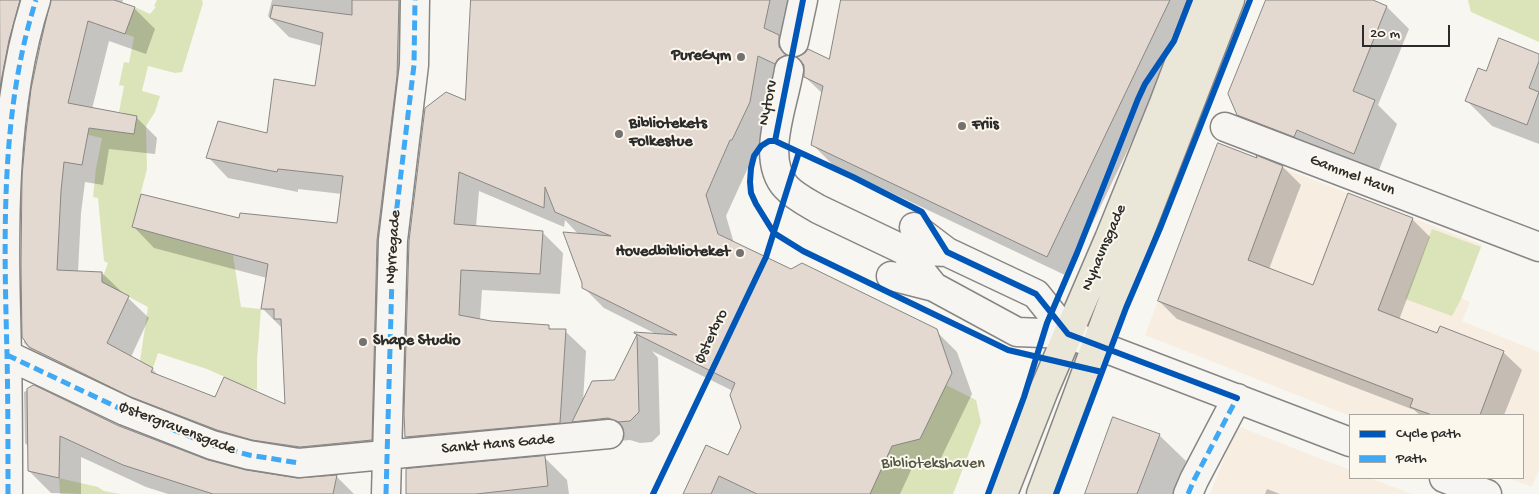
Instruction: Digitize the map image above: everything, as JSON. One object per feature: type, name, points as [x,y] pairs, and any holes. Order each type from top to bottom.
[{"type":"main road","name":"Nyhavnsgade","points":[[1003,494],[1044,390],[1109,239],[1164,103],[1202,0]]},
{"type":"main road","name":"Nyhavnsgade","points":[[1041,494],[1230,0]]},
{"type":"street","points":[[8,494],[4,253],[6,157],[15,77],[26,28],[36,0]]},
{"type":"street","name":"Nørregade","points":[[386,494],[393,240],[414,65],[415,0]]},
{"type":"street","points":[[794,42],[803,0]]},
{"type":"street","name":"Nytorv","points":[[789,70],[775,141],[775,158],[779,177],[787,188],[805,202],[835,218],[909,238]]},
{"type":"street","name":"Gammel Havn","points":[[1225,127],[1539,247]]},
{"type":"street","points":[[909,238],[947,252],[1036,294],[1068,334]]},
{"type":"street","points":[[909,238],[934,287]]},
{"type":"street","points":[[891,276],[934,287],[1017,332],[1068,334],[1349,442]]},
{"type":"street","name":"Østergravensgade","points":[[7,355],[125,410],[212,445],[249,456],[299,463],[387,456]]},
{"type":"street","points":[[1188,494],[1237,398]]},
{"type":"street","name":"Sankt Hans Gade","points":[[387,456],[609,434]]},
{"type":"street","points":[[1447,479],[1487,494]]},
{"type":"shaded area","points":[[1218,143],[1482,245],[1461,298],[1470,302],[1462,321],[1539,352],[1539,469],[1532,487],[1511,479],[1524,479],[1524,414],[1349,414],[1349,416],[1145,335]]},
{"type":"shaded area","points":[[1237,426],[1349,470],[1349,479],[1373,479],[1412,494],[1210,494]]},
{"type":"green space","points":[[157,0],[202,0],[203,3],[182,72],[175,73],[148,66],[142,91],[160,96],[155,112],[146,126],[147,169],[132,227],[233,255],[241,307],[261,309],[257,390],[207,369],[158,353],[153,368],[140,361],[148,307],[101,282],[108,263],[104,261],[98,198],[93,197],[102,138],[88,135],[87,128],[121,132],[124,113],[119,112],[124,86],[119,85],[124,62],[129,63],[134,37],[125,34],[135,7],[150,14],[156,7],[154,6]]},
{"type":"green space","points":[[1468,0],[1539,0],[1539,42],[1471,12]]},
{"type":"green space","points":[[1432,229],[1481,247],[1461,299],[1452,316],[1405,299]]},
{"type":"green space","name":"Bibliotekshaven","points":[[946,385],[976,400],[981,422],[953,494],[757,494],[696,465],[706,445],[728,455],[895,434],[910,441],[920,439]]},
{"type":"green space","points":[[59,478],[98,487],[104,491],[120,494],[60,494]]},
{"type":"building","points":[[0,0],[20,0],[9,40],[0,87]]},
{"type":"building","points":[[51,0],[114,0],[135,7],[125,34],[88,21],[68,103],[137,116],[134,134],[89,128],[82,165],[64,162],[57,270],[102,272],[102,282],[129,296],[107,343],[153,368],[151,372],[215,397],[224,377],[285,404],[281,319],[274,319],[274,309],[261,309],[268,264],[132,227],[141,194],[239,218],[240,213],[337,223],[343,176],[278,169],[277,172],[206,158],[218,121],[267,133],[274,79],[315,86],[323,33],[270,18],[273,5],[352,15],[352,0],[399,0],[397,76],[377,240],[372,440],[300,447],[252,440],[217,430],[131,397],[29,347],[22,337],[22,176],[31,89]]},
{"type":"building","points":[[471,0],[770,0],[764,28],[779,35],[779,47],[786,55],[778,59],[775,64],[758,56],[750,102],[732,140],[730,140],[706,195],[718,234],[791,269],[802,263],[937,329],[952,373],[920,439],[892,446],[870,494],[757,494],[719,476],[711,494],[683,494],[706,445],[728,455],[741,427],[730,395],[735,383],[634,333],[677,335],[582,288],[582,283],[563,232],[611,236],[555,212],[545,187],[544,208],[459,172],[454,224],[543,231],[540,274],[461,270],[459,315],[491,321],[549,325],[549,329],[566,329],[560,423],[405,437],[409,241],[425,108],[446,92],[465,100]]},
{"type":"building","name":"Friis","points":[[841,0],[1170,0],[1047,257],[811,145],[823,86],[804,77],[804,65],[797,57],[808,49],[829,59]]},
{"type":"building","points":[[1266,0],[1373,0],[1387,6],[1353,91],[1375,100],[1354,154],[1297,130],[1294,137],[1237,115],[1228,94]]},
{"type":"building","points":[[1499,38],[1539,54],[1539,61],[1529,88],[1539,92],[1527,125],[1465,101],[1478,68],[1486,71]]},
{"type":"building","points":[[1218,143],[1283,166],[1248,260],[1313,285],[1348,193],[1413,218],[1378,310],[1437,333],[1440,326],[1504,351],[1480,414],[1429,414],[1410,407],[1413,399],[1158,301]]},
{"type":"building","points":[[637,335],[639,412],[630,421],[618,422],[608,418],[572,422],[592,381],[614,380]]},
{"type":"building","points":[[34,385],[119,426],[208,460],[246,470],[297,478],[337,475],[333,494],[213,494],[123,465],[60,436],[59,478],[28,471],[27,389]]},
{"type":"building","points":[[1113,417],[1160,434],[1137,494],[1085,494]]},
{"type":"building","points":[[545,456],[548,486],[476,494],[406,494],[406,469]]},
{"type":"marked path","points":[[8,494],[5,265],[7,175],[10,130],[16,86],[24,43],[36,0]]},
{"type":"marked path","points":[[386,494],[393,240],[414,65],[415,0]]},
{"type":"marked path","points":[[7,355],[125,411],[212,445],[249,455],[299,463]]},
{"type":"marked path","points":[[1188,494],[1237,398]]},
{"type":"cycle path","points":[[775,141],[803,0]]},
{"type":"cycle path","points":[[988,494],[1024,397],[1047,323],[1138,99],[1145,84],[1174,41],[1190,0]]},
{"type":"cycle path","points":[[1056,494],[1126,308],[1161,226],[1250,0]]},
{"type":"cycle path","points":[[1102,372],[1008,350],[803,251],[774,233],[756,204],[751,193],[750,182],[754,156],[761,146],[769,141],[775,141],[853,177],[922,212],[947,252],[1036,294],[1068,334],[1237,398]]},
{"type":"cycle path","name":"Østerbro","points":[[653,494],[766,257],[799,152]]},
{"type":"place","name":"PureGym","points":[[741,57]]},
{"type":"place","name":"Friis","points":[[962,126]]},
{"type":"place","name":"Bibliotekets Folkestue","points":[[619,134]]},
{"type":"place","name":"Hovedbiblioteket","points":[[740,253]]},
{"type":"place","name":"Shape Studio","points":[[363,342]]}]
